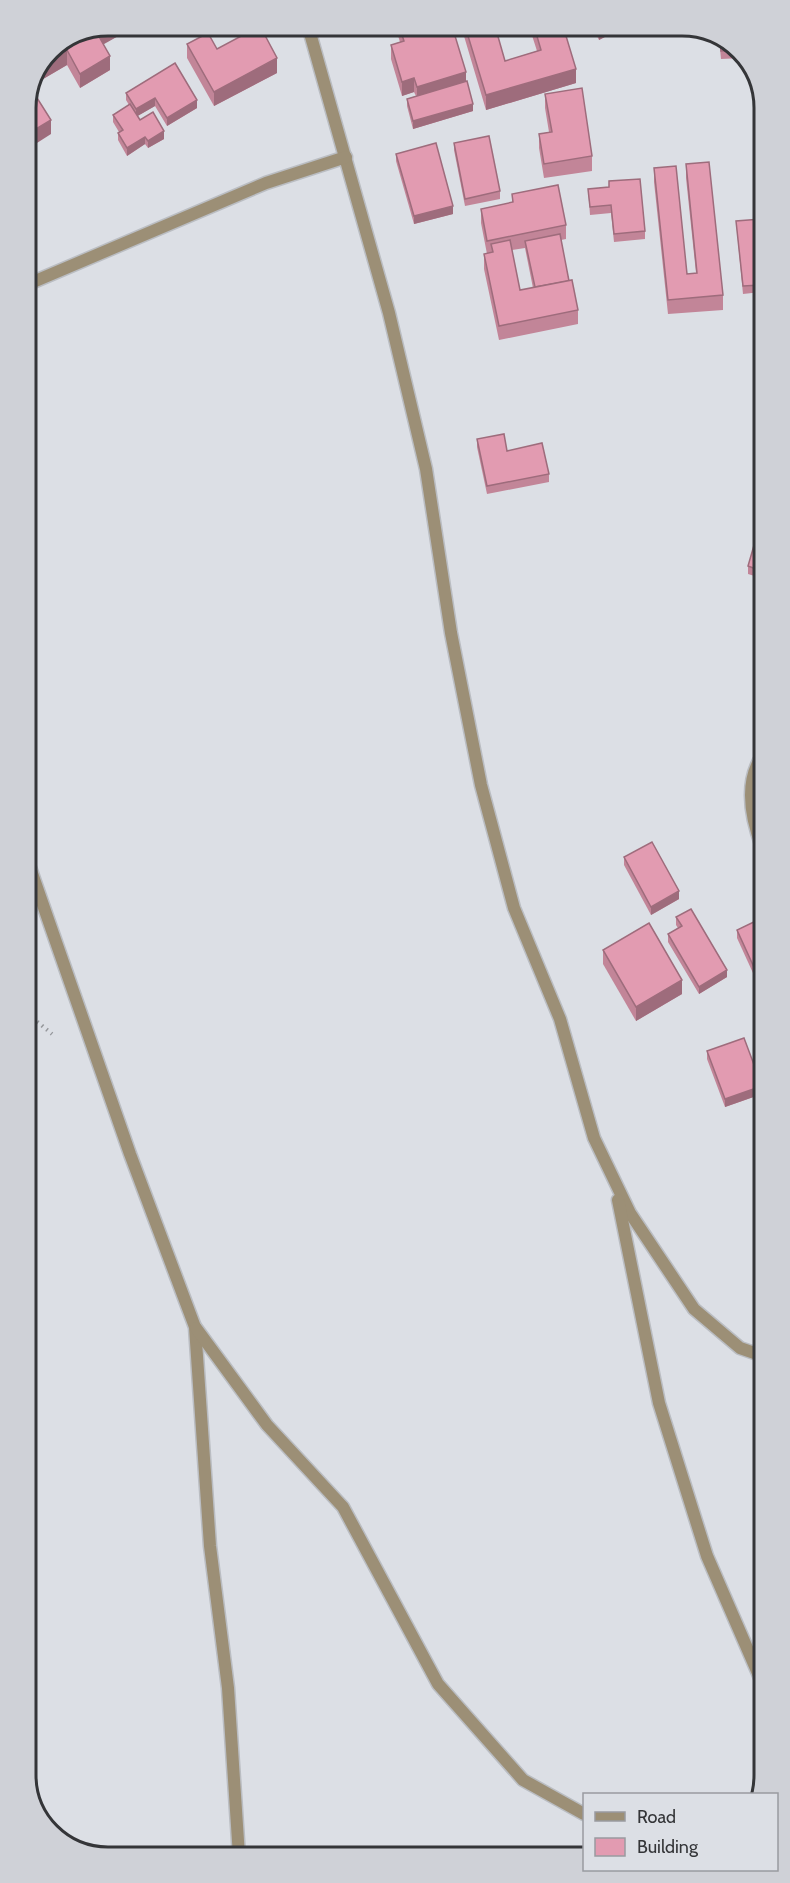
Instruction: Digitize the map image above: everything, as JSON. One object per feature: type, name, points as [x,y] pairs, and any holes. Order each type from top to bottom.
[{"type":"street","points":[[311,36],[389,313],[426,469],[453,645],[481,785],[511,897],[560,1019],[594,1138],[630,1213],[694,1309],[740,1348],[754,1353]]},
{"type":"street","points":[[36,281],[266,183],[346,157]]},
{"type":"street","points":[[754,768],[751,808],[754,819]]},
{"type":"street","points":[[36,885],[130,1154],[195,1327],[267,1425],[343,1508],[438,1684],[523,1780],[583,1813]]},
{"type":"street","points":[[614,1181],[659,1402],[707,1556],[754,1664]]},
{"type":"street","points":[[195,1327],[210,1546],[228,1688],[238,1847]]},
{"type":"building","points":[[202,36],[210,36],[217,49],[241,36],[265,36],[277,58],[214,92],[187,44]]},
{"type":"building","points":[[402,36],[455,36],[466,72],[417,87],[414,78],[402,82],[391,45],[404,41]]},
{"type":"building","points":[[468,36],[498,36],[505,61],[541,50],[537,36],[566,36],[576,69],[486,95]]},
{"type":"building","points":[[99,37],[110,56],[80,74],[67,50],[61,54],[80,41]]},
{"type":"building","points":[[175,63],[197,100],[167,118],[155,98],[136,109],[126,93]]},
{"type":"building","points":[[467,81],[473,104],[413,121],[407,99]]},
{"type":"building","points":[[582,88],[592,156],[544,164],[539,134],[552,132],[545,94]]},
{"type":"building","points":[[37,98],[51,120],[36,129]]},
{"type":"building","points":[[130,104],[140,120],[153,112],[164,131],[148,141],[145,137],[127,148],[118,133],[123,130],[113,115]]},
{"type":"building","points":[[489,136],[500,191],[465,199],[454,143]]},
{"type":"building","points":[[436,143],[453,206],[414,216],[396,154]]},
{"type":"building","points":[[709,162],[723,295],[668,300],[654,168],[676,166],[687,274],[697,273],[686,164]]},
{"type":"building","points":[[640,179],[645,231],[614,234],[611,205],[590,207],[588,189],[609,187],[609,181]]},
{"type":"building","points":[[558,185],[566,225],[487,241],[481,209],[513,202],[512,194]]},
{"type":"building","points":[[754,220],[754,285],[743,286],[736,221]]},
{"type":"building","points":[[560,234],[569,281],[535,287],[525,241]]},
{"type":"building","points":[[510,240],[520,290],[572,280],[578,310],[499,326],[484,254],[493,252],[491,244]]},
{"type":"building","points":[[504,434],[507,451],[542,443],[549,474],[487,486],[477,439]]},
{"type":"building","points":[[754,545],[754,568],[748,566]]},
{"type":"building","points":[[652,842],[679,891],[651,907],[624,857]]},
{"type":"building","points":[[691,909],[727,970],[699,987],[668,934],[682,926],[676,917]]},
{"type":"building","points":[[754,922],[754,967],[737,930]]},
{"type":"building","points":[[649,923],[682,980],[636,1007],[603,950]]},
{"type":"building","points":[[744,1038],[754,1065],[754,1089],[725,1099],[707,1051]]}]
